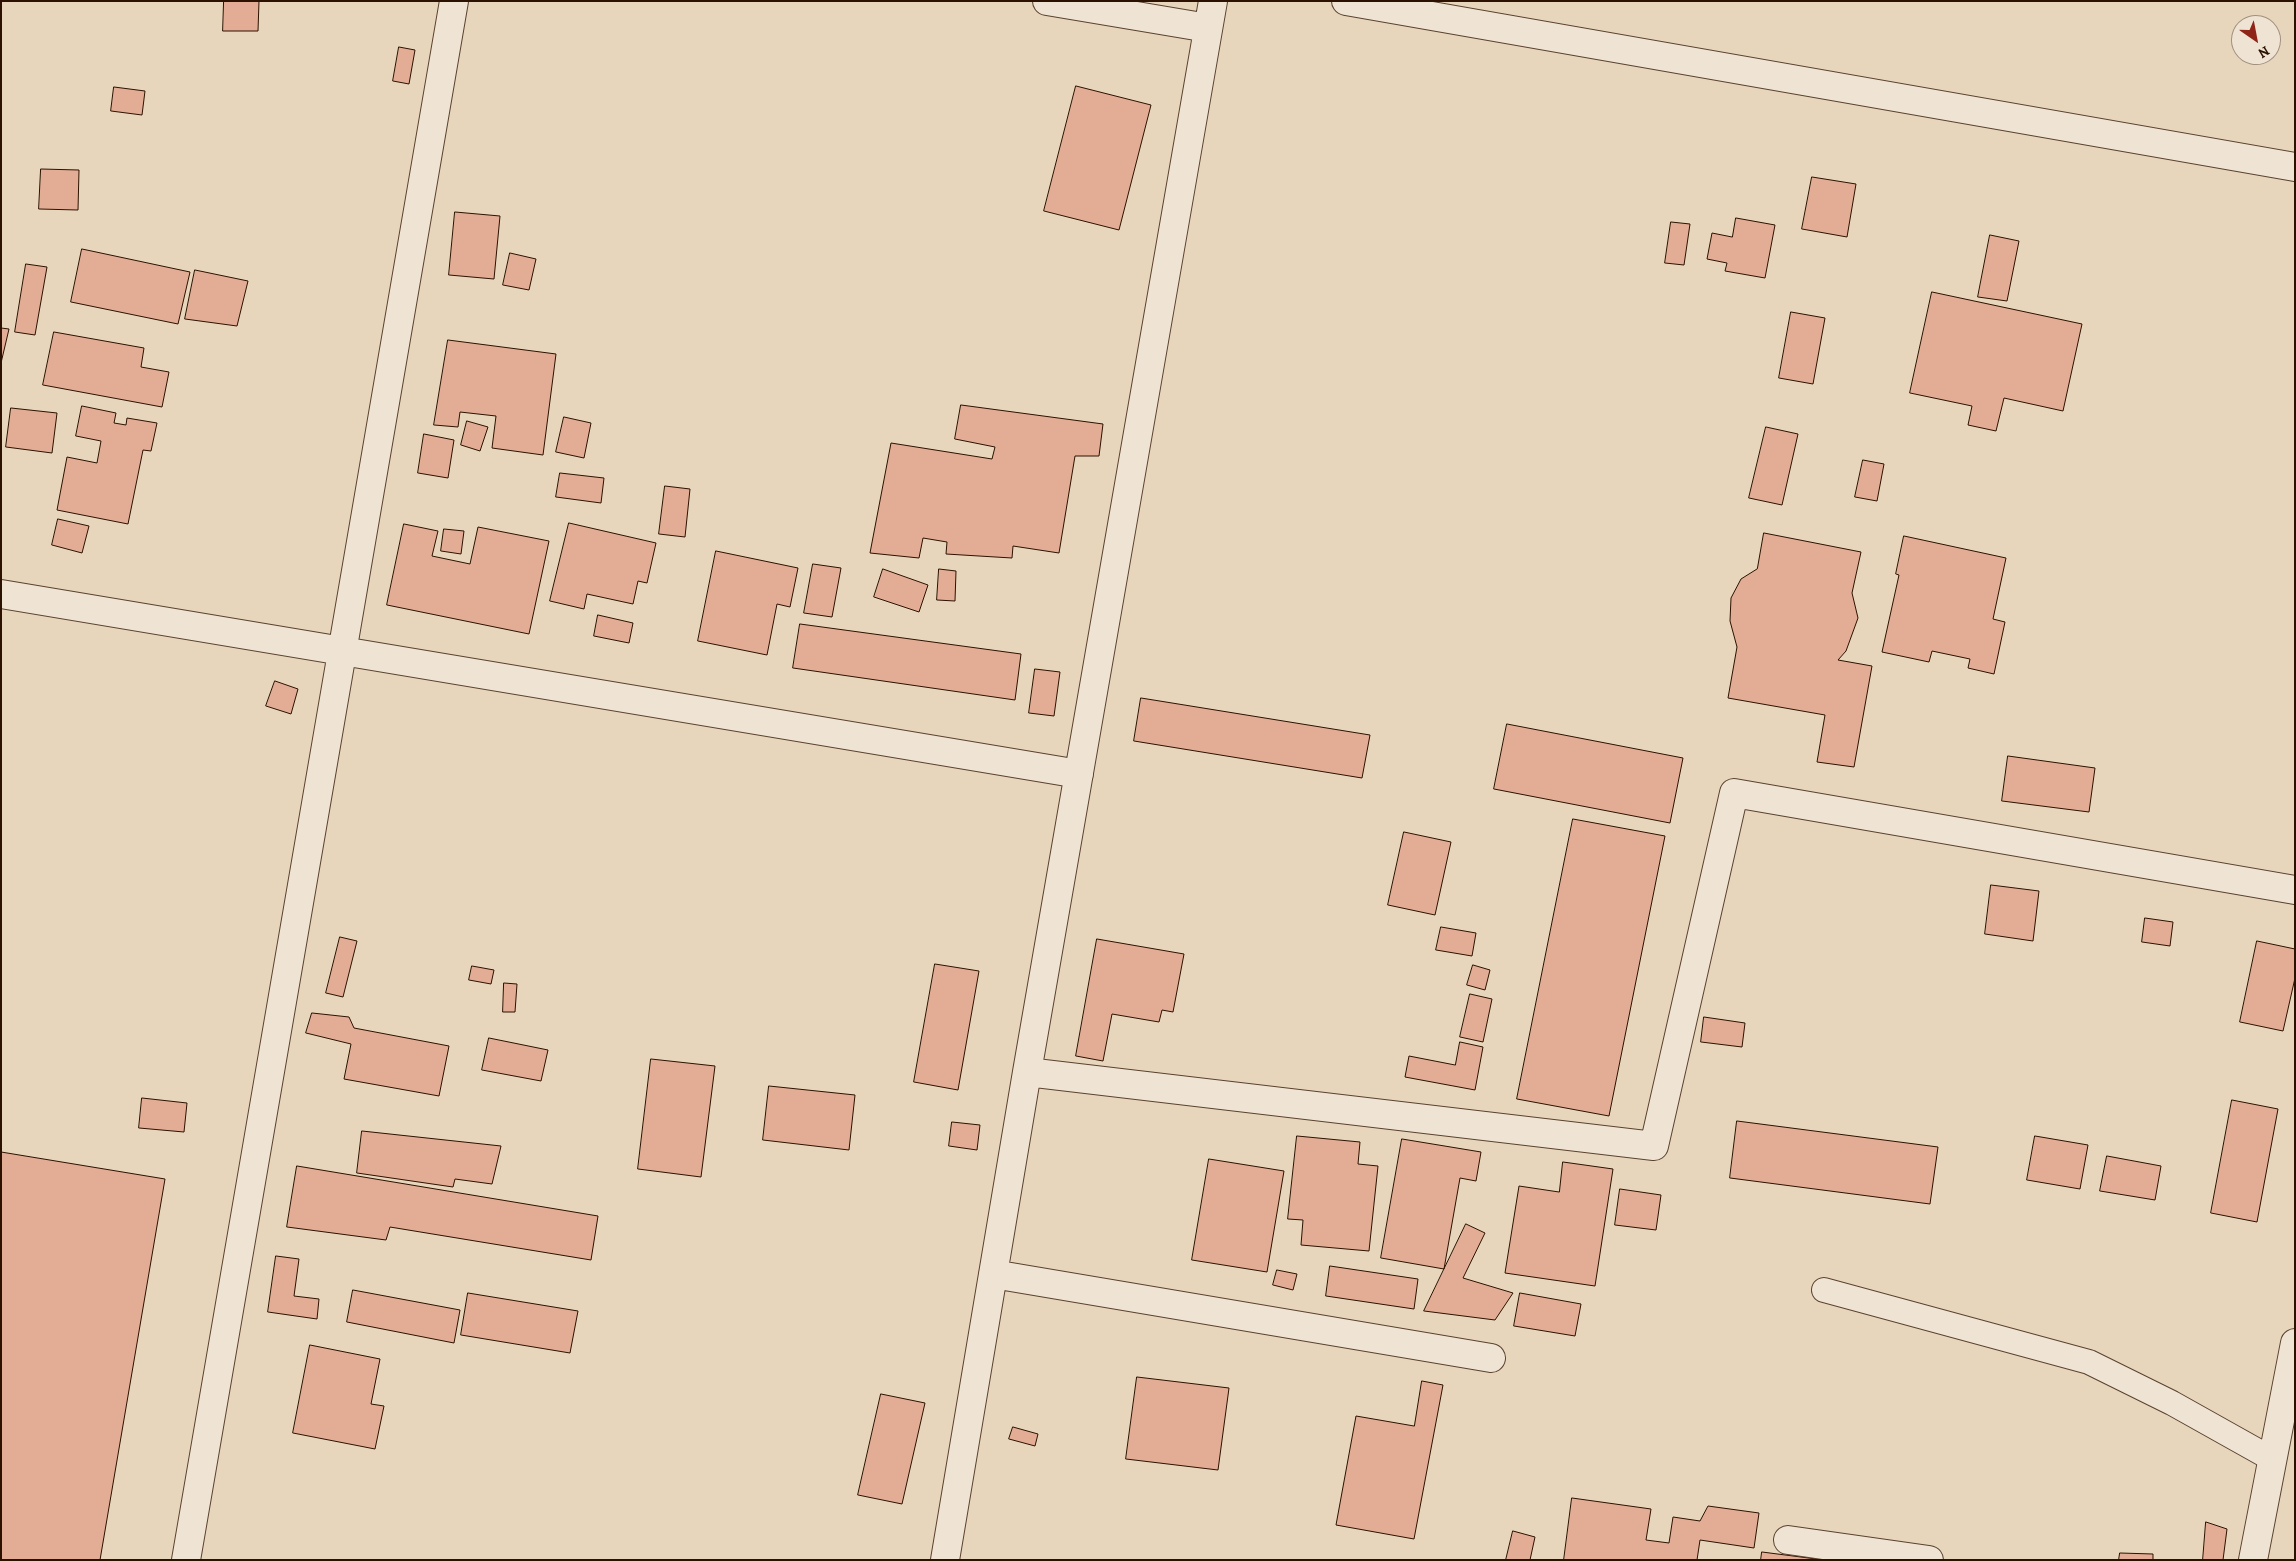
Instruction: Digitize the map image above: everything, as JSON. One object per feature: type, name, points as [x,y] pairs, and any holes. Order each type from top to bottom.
[{"type":"street","points":[[186,1560],[454,1]]},
{"type":"street","points":[[1047,1],[1208,28]]},
{"type":"street","points":[[946,1560],[1027,1072],[1213,1]]},
{"type":"street","points":[[1346,1],[2295,167]]},
{"type":"street","points":[[1,594],[1079,774]]},
{"type":"street","points":[[1027,1072],[1654,1146],[1734,793],[2295,890]]},
{"type":"street","points":[[993,1274],[1491,1358]]},
{"type":"street","points":[[2253,1560],[2295,1343]]},
{"type":"street","points":[[1788,1540],[1929,1560]]},
{"type":"lane","points":[[1824,1290],[2089,1362],[2172,1403],[2272,1459]]},
{"type":"building","points":[[224,1],[259,1],[258,31],[223,31]]},
{"type":"building","points":[[399,47],[415,50],[409,84],[393,81]]},
{"type":"building","points":[[1076,86],[1151,105],[1119,230],[1044,211]]},
{"type":"building","points":[[114,87],[145,91],[142,115],[111,111]]},
{"type":"building","points":[[41,169],[79,170],[78,210],[39,209]]},
{"type":"building","points":[[1812,177],[1856,184],[1847,237],[1802,229]]},
{"type":"building","points":[[455,212],[500,216],[494,279],[449,275]]},
{"type":"building","points":[[1736,218],[1775,225],[1765,278],[1725,271],[1727,263],[1707,259],[1712,233],[1732,237]]},
{"type":"building","points":[[1671,222],[1690,224],[1684,265],[1665,263]]},
{"type":"building","points":[[1990,235],[2019,241],[2007,301],[1978,297]]},
{"type":"building","points":[[82,249],[190,272],[178,324],[71,302]]},
{"type":"building","points":[[510,253],[536,259],[529,290],[503,285]]},
{"type":"building","points":[[26,264],[47,267],[35,335],[15,332]]},
{"type":"building","points":[[195,270],[248,281],[237,326],[185,319]]},
{"type":"building","points":[[1932,292],[2082,324],[2063,411],[2004,398],[1996,431],[1968,425],[1972,406],[1910,393]]},
{"type":"building","points":[[1791,312],[1825,318],[1813,384],[1779,378]]},
{"type":"building","points":[[1,328],[9,329],[1,363]]},
{"type":"building","points":[[54,332],[144,348],[141,367],[169,372],[162,407],[43,385]]},
{"type":"building","points":[[448,340],[556,354],[543,455],[492,448],[496,416],[460,412],[458,427],[434,425]]},
{"type":"building","points":[[961,405],[1103,424],[1099,456],[1075,456],[1059,553],[1013,546],[1012,558],[946,554],[947,542],[923,538],[919,558],[870,553],[891,443],[992,459],[995,447],[955,439]]},
{"type":"building","points":[[82,406],[116,413],[114,423],[126,425],[127,418],[157,423],[151,451],[143,450],[128,524],[57,510],[67,457],[97,463],[101,441],[76,436]]},
{"type":"building","points":[[11,408],[57,413],[52,453],[6,447]]},
{"type":"building","points":[[564,417],[591,423],[584,458],[556,452]]},
{"type":"building","points":[[467,421],[488,427],[480,451],[461,445]]},
{"type":"building","points":[[1766,427],[1798,434],[1782,505],[1749,498]]},
{"type":"building","points":[[424,434],[454,440],[448,478],[418,473]]},
{"type":"building","points":[[1863,460],[1884,464],[1877,501],[1855,497]]},
{"type":"building","points":[[560,473],[604,478],[601,503],[556,497]]},
{"type":"building","points":[[665,486],[690,489],[685,537],[659,534]]},
{"type":"building","points":[[58,519],[89,526],[82,553],[52,545]]},
{"type":"building","points":[[569,523],[656,543],[647,583],[638,581],[633,604],[587,594],[584,609],[550,601]]},
{"type":"building","points":[[404,524],[438,531],[432,556],[470,564],[478,527],[549,541],[529,634],[387,605]]},
{"type":"building","points":[[444,529],[464,531],[461,554],[441,551]]},
{"type":"building","points":[[1764,533],[1861,552],[1852,593],[1858,618],[1846,651],[1838,660],[1872,666],[1854,767],[1817,762],[1825,715],[1728,698],[1737,647],[1730,621],[1731,598],[1741,579],[1757,569]]},
{"type":"building","points":[[1904,536],[2006,558],[1993,619],[2005,622],[1994,674],[1968,668],[1970,659],[1932,651],[1929,662],[1882,652],[1899,575],[1896,574]]},
{"type":"building","points":[[716,551],[798,568],[790,607],[777,604],[767,655],[698,641]]},
{"type":"building","points":[[813,564],[841,568],[832,617],[804,613]]},
{"type":"building","points":[[883,569],[928,585],[919,612],[874,597]]},
{"type":"building","points":[[939,569],[956,571],[955,601],[937,600]]},
{"type":"building","points":[[598,615],[633,623],[629,643],[594,636]]},
{"type":"building","points":[[800,624],[1021,654],[1015,700],[793,668]]},
{"type":"building","points":[[1035,669],[1060,672],[1054,716],[1029,713]]},
{"type":"building","points":[[275,681],[298,689],[291,714],[266,706]]},
{"type":"building","points":[[1141,698],[1370,735],[1362,778],[1134,741]]},
{"type":"building","points":[[1507,724],[1683,758],[1670,823],[1494,789]]},
{"type":"building","points":[[2008,756],[2095,768],[2089,812],[2002,801]]},
{"type":"building","points":[[1573,819],[1665,836],[1609,1116],[1517,1099]]},
{"type":"building","points":[[1404,832],[1451,842],[1435,915],[1388,905]]},
{"type":"building","points":[[1991,885],[2039,891],[2033,941],[1985,934]]},
{"type":"building","points":[[2145,918],[2173,922],[2170,946],[2142,942]]},
{"type":"building","points":[[1441,927],[1476,933],[1472,956],[1436,950]]},
{"type":"building","points":[[340,937],[357,941],[343,997],[326,993]]},
{"type":"building","points":[[1097,939],[1184,954],[1173,1012],[1162,1010],[1159,1022],[1112,1014],[1103,1061],[1076,1056]]},
{"type":"building","points":[[2257,941],[2295,949],[2295,978],[2283,1031],[2240,1022]]},
{"type":"building","points":[[935,964],[979,971],[958,1090],[914,1082]]},
{"type":"building","points":[[1473,965],[1490,970],[1485,990],[1467,985]]},
{"type":"building","points":[[472,966],[494,970],[491,984],[469,980]]},
{"type":"building","points":[[504,983],[517,984],[515,1012],[503,1012]]},
{"type":"building","points":[[1470,994],[1492,999],[1483,1042],[1460,1037]]},
{"type":"building","points":[[312,1013],[349,1017],[354,1028],[449,1046],[439,1096],[344,1079],[351,1044],[306,1033]]},
{"type":"building","points":[[1704,1017],[1745,1023],[1742,1047],[1701,1042]]},
{"type":"building","points":[[489,1038],[548,1050],[541,1081],[482,1070]]},
{"type":"building","points":[[1460,1042],[1483,1047],[1475,1090],[1405,1077],[1409,1056],[1455,1065]]},
{"type":"building","points":[[651,1059],[715,1066],[701,1177],[638,1169]]},
{"type":"building","points":[[769,1086],[855,1095],[849,1150],[763,1140]]},
{"type":"building","points":[[142,1098],[187,1103],[184,1132],[139,1128]]},
{"type":"building","points":[[2232,1100],[2278,1109],[2257,1222],[2211,1213]]},
{"type":"building","points":[[1737,1121],[1938,1147],[1930,1204],[1730,1178]]},
{"type":"building","points":[[952,1122],[980,1125],[977,1150],[949,1146]]},
{"type":"building","points":[[362,1131],[501,1146],[492,1184],[455,1179],[453,1187],[357,1173]]},
{"type":"building","points":[[1297,1136],[1360,1142],[1358,1164],[1378,1166],[1369,1251],[1301,1245],[1303,1220],[1288,1219]]},
{"type":"building","points":[[2035,1136],[2088,1145],[2080,1189],[2027,1180]]},
{"type":"building","points":[[1402,1139],[1481,1152],[1476,1181],[1460,1178],[1444,1269],[1381,1258]]},
{"type":"building","points":[[1,1152],[165,1179],[100,1560],[1,1560]]},
{"type":"building","points":[[2107,1156],[2161,1166],[2155,1200],[2100,1191]]},
{"type":"building","points":[[1209,1159],[1284,1171],[1267,1272],[1192,1260]]},
{"type":"building","points":[[1563,1162],[1613,1169],[1595,1286],[1505,1273],[1519,1186],[1559,1192]]},
{"type":"building","points":[[297,1166],[598,1216],[591,1260],[390,1227],[386,1240],[287,1227]]},
{"type":"building","points":[[1620,1189],[1661,1195],[1656,1230],[1615,1225]]},
{"type":"building","points":[[1466,1224],[1485,1233],[1463,1278],[1513,1293],[1495,1320],[1424,1311]]},
{"type":"building","points":[[276,1256],[299,1259],[294,1296],[319,1299],[317,1319],[268,1312]]},
{"type":"building","points":[[1330,1266],[1418,1279],[1414,1309],[1326,1296]]},
{"type":"building","points":[[1277,1270],[1297,1274],[1293,1290],[1273,1285]]},
{"type":"building","points":[[353,1290],[460,1310],[454,1343],[347,1322]]},
{"type":"building","points":[[468,1293],[578,1311],[570,1353],[461,1335]]},
{"type":"building","points":[[1520,1293],[1581,1304],[1575,1336],[1514,1326]]},
{"type":"building","points":[[310,1345],[380,1359],[371,1404],[384,1406],[375,1449],[293,1433]]},
{"type":"building","points":[[1137,1377],[1229,1388],[1218,1470],[1126,1459]]},
{"type":"building","points":[[1422,1381],[1443,1385],[1414,1539],[1336,1525],[1356,1416],[1414,1426]]},
{"type":"building","points":[[881,1394],[925,1403],[902,1504],[858,1495]]},
{"type":"building","points":[[1013,1427],[1038,1434],[1035,1446],[1009,1439]]},
{"type":"building","points":[[1572,1498],[1651,1509],[1646,1540],[1669,1543],[1673,1517],[1700,1521],[1708,1506],[1759,1513],[1754,1548],[1700,1540],[1697,1560],[1564,1560]]},
{"type":"building","points":[[2206,1522],[2227,1529],[2223,1560],[2203,1560]]},
{"type":"building","points":[[1513,1531],[1535,1537],[1530,1560],[1506,1560]]},
{"type":"building","points":[[1762,1552],[1824,1560],[1761,1560]]},
{"type":"building","points":[[2120,1553],[2153,1554],[2153,1560],[2119,1560]]}]
